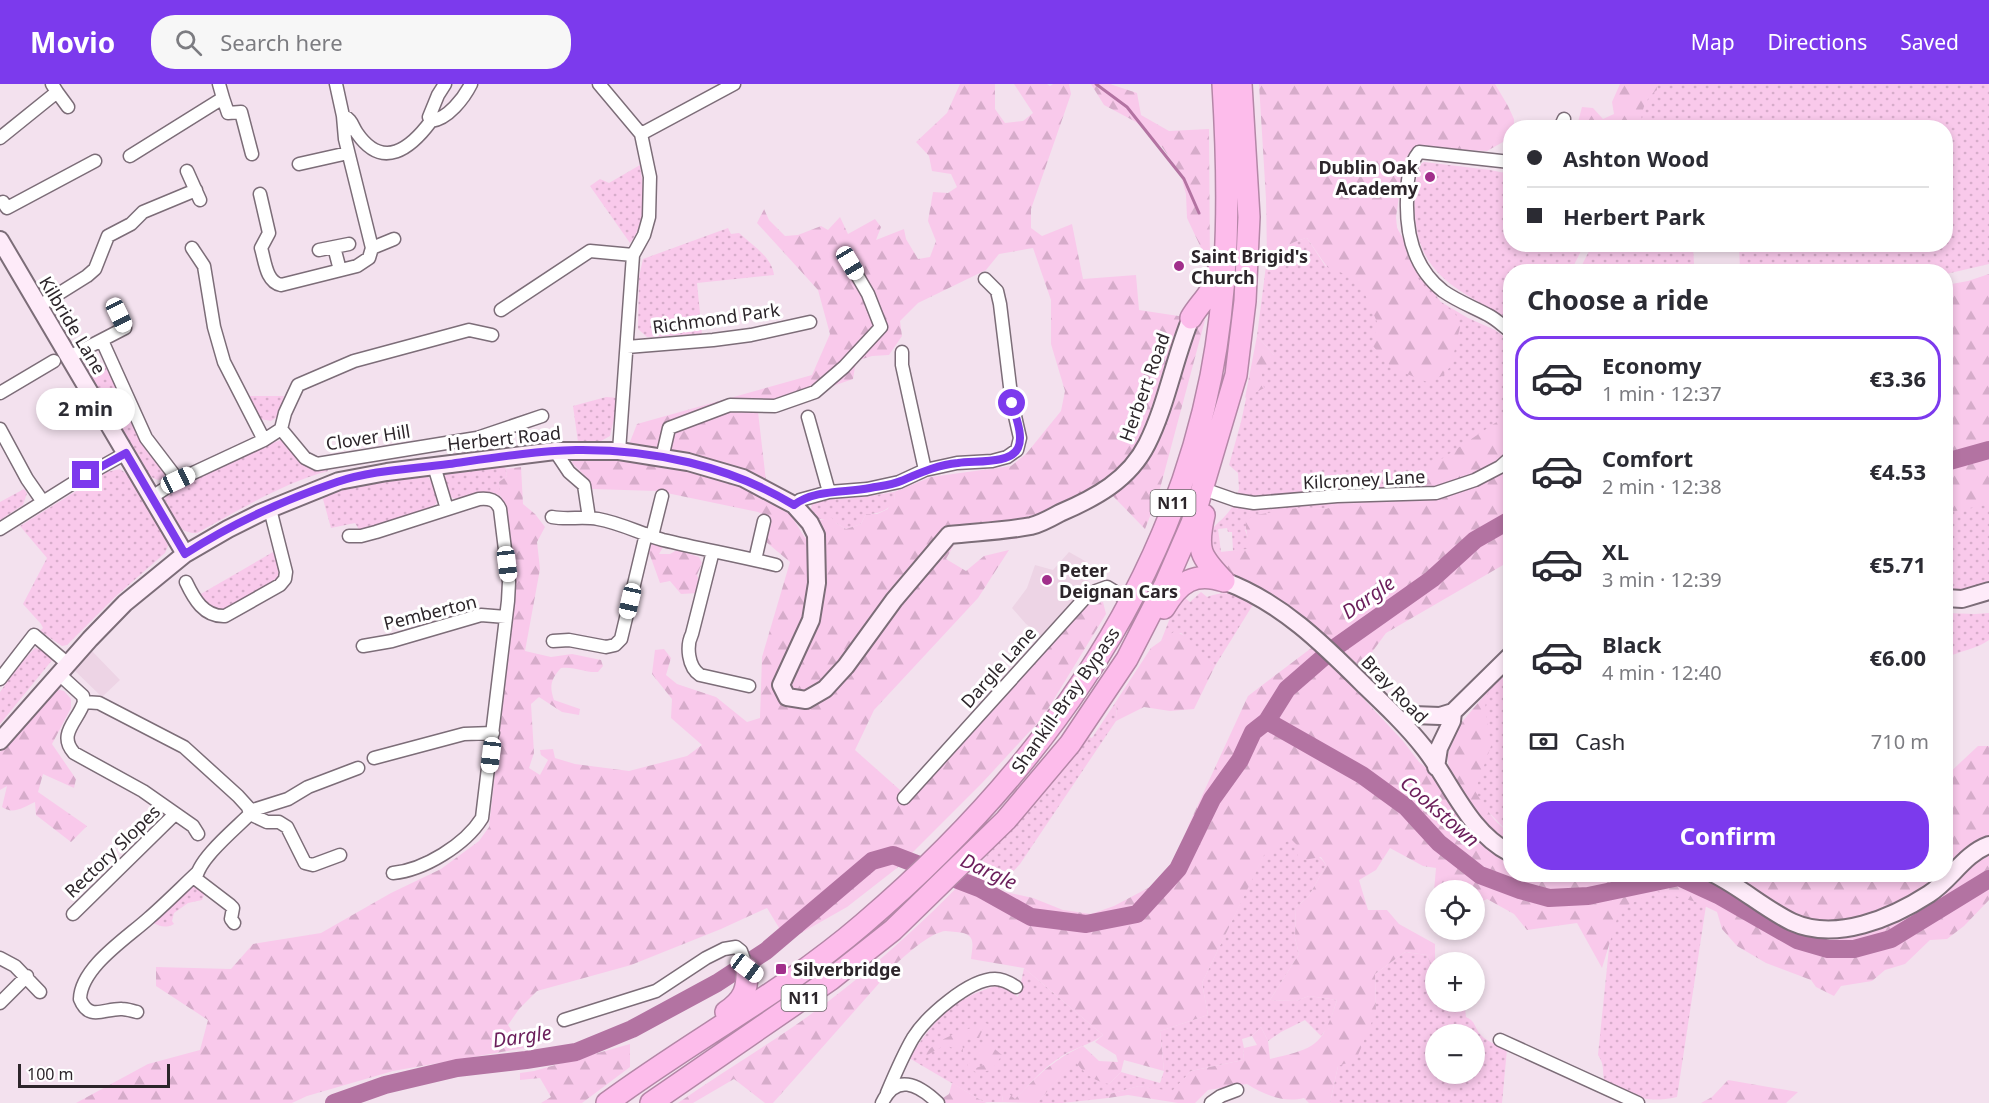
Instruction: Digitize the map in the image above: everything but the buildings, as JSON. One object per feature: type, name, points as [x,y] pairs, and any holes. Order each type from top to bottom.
[{"type":"highway","points":[[1191,318],[1209,296],[1215,286],[1217,275],[1221,191],[1215,84]]},
{"type":"highway","name":"Shankill-Bray Bypass","points":[[607,1103],[784,984],[861,926],[938,855],[1010,779],[1057,719],[1095,662],[1131,601],[1166,522],[1191,455],[1211,377],[1225,274],[1228,222],[1223,84]]},
{"type":"highway","name":"Shankill-Bray Bypass","points":[[657,1099],[831,979],[892,930],[1006,820],[1070,744],[1127,659],[1165,585],[1191,523],[1236,375],[1245,301],[1249,217],[1241,84]]},
{"type":"highway","name":"N11","points":[[1249,217],[1251,84]]},
{"type":"highway","name":"N11","points":[[1166,522],[1168,506],[1190,434],[1211,332],[1210,321],[1206,317],[1197,314],[1191,318]]},
{"type":"highway","name":"N11","points":[[1224,580],[1201,552],[1201,530],[1235,401],[1236,375]]},
{"type":"highway","name":"N11","points":[[1127,659],[1178,588],[1203,577],[1211,576],[1224,580]]},
{"type":"highway","name":"N11","points":[[745,962],[761,978],[775,978],[875,902],[893,897]]},
{"type":"highway","points":[[595,1103],[627,1078],[735,1006],[744,996],[747,980],[745,962]]},
{"type":"street","points":[[219,84],[228,113],[241,112],[252,154]]},
{"type":"street","points":[[261,194],[269,233],[261,248],[274,284],[281,285],[357,266],[369,258],[372,248],[348,153],[336,84]]},
{"type":"street","points":[[431,121],[430,111],[445,84]]},
{"type":"street","points":[[343,116],[351,121],[356,132],[367,145],[380,151],[394,153],[405,149],[418,139],[431,121],[437,120],[459,102],[471,84]]},
{"type":"street","name":"Richmond Park","points":[[599,84],[641,134],[650,177],[649,217],[644,236],[633,255],[619,451]]},
{"type":"street","points":[[641,134],[734,84]]},
{"type":"street","points":[[0,138],[54,88],[68,107]]},
{"type":"street","points":[[130,156],[223,98]]},
{"type":"street","points":[[1503,161],[1419,152],[1414,158],[1407,179],[1407,224],[1414,251],[1424,271],[1443,290],[1503,326]]},
{"type":"street","points":[[299,164],[348,153]]},
{"type":"street","points":[[1,200],[7,208],[95,161]]},
{"type":"street","points":[[39,306],[95,269],[108,236],[130,224],[142,212],[198,195],[187,171]]},
{"type":"street","points":[[372,248],[394,239]]},
{"type":"street","name":"Kilbride Lane","points":[[0,240],[6,263],[39,306],[61,359],[126,453],[185,554]]},
{"type":"street","points":[[320,250],[350,244]]},
{"type":"street","points":[[334,247],[340,270]]},
{"type":"street","points":[[192,248],[204,266],[214,327],[224,362],[264,440]]},
{"type":"street","points":[[501,310],[590,251],[633,255]]},
{"type":"street","points":[[662,458],[669,428],[730,405],[775,406],[815,392],[844,367],[881,327],[868,294],[850,263]]},
{"type":"street","points":[[794,505],[800,500],[829,492],[867,489],[899,482],[925,470],[957,463],[992,461],[1006,457],[1017,450],[1019,445],[999,301],[996,290],[985,279]]},
{"type":"street","points":[[0,393],[61,359],[125,328],[119,315]]},
{"type":"street","name":"Herbert Road","points":[[0,741],[125,603],[185,554],[218,535],[270,509],[339,481],[387,472],[555,451],[619,451],[688,462],[743,478],[794,505],[810,523],[816,536],[817,583],[811,620],[781,685],[787,697],[806,700],[825,689],[846,666],[894,600],[949,535],[1033,525],[1096,497],[1124,475],[1147,444],[1191,318]]},
{"type":"street","name":"Richmond Park","points":[[627,347],[751,335],[810,322]]},
{"type":"street","points":[[152,497],[178,480],[264,440],[281,429],[285,413],[298,385],[354,361],[459,332],[469,330],[492,335]]},
{"type":"street","points":[[104,345],[146,438],[178,480]]},
{"type":"street","points":[[902,352],[902,364],[925,470]]},
{"type":"street","name":"Clover Hill","points":[[281,429],[305,458],[317,464],[477,438],[542,416]]},
{"type":"street","points":[[808,417],[829,492]]},
{"type":"street","points":[[0,429],[27,479],[43,502]]},
{"type":"street","points":[[555,451],[569,472],[584,485],[589,518]]},
{"type":"street","points":[[0,529],[126,453]]},
{"type":"street","name":"Kilcroney Lane","points":[[1212,492],[1235,501],[1254,503],[1337,496],[1436,493],[1475,480],[1503,464]]},
{"type":"street","points":[[434,466],[447,509]]},
{"type":"street","points":[[553,641],[569,640],[606,647],[615,645],[621,639],[662,496]]},
{"type":"street","points":[[349,536],[368,534],[479,499],[492,499],[500,509],[509,582],[482,818],[477,826],[444,855],[410,872],[393,873]]},
{"type":"street","points":[[186,582],[193,598],[208,613],[217,616],[225,616],[280,585],[285,579],[286,572],[270,509]]},
{"type":"street","points":[[552,517],[573,520],[589,518],[624,525],[649,535],[776,565]]},
{"type":"street","points":[[755,560],[765,521]]},
{"type":"street","points":[[713,551],[687,647],[688,652],[695,672],[700,675],[749,686]]},
{"type":"street","name":"Bray Road","points":[[1224,580],[1255,594],[1322,643],[1403,723],[1426,750],[1469,818],[1503,849]]},
{"type":"street","name":"Dargle Lane","points":[[904,798],[1084,599],[1107,587],[1131,601]]},
{"type":"street","points":[[1953,598],[1962,599],[1989,591]]},
{"type":"street","name":"Pemberton","points":[[363,646],[392,641],[481,615],[506,617]]},
{"type":"street","points":[[0,679],[34,635],[64,669],[83,696],[84,702],[99,703],[184,747],[218,776],[250,812],[267,822],[279,822],[287,827],[305,862],[313,865],[340,855]]},
{"type":"street","points":[[1403,723],[1413,715],[1440,716],[1453,712],[1503,663]]},
{"type":"street","name":"Rectory Slopes","points":[[84,702],[67,736],[67,745],[74,753],[143,791],[194,826],[198,834]]},
{"type":"street","points":[[1436,766],[1439,748],[1452,721],[1453,712]]},
{"type":"street","points":[[374,758],[464,734],[493,733]]},
{"type":"street","points":[[137,1012],[121,1008],[93,1013],[80,999],[83,985],[89,975],[110,951],[197,873],[250,812],[288,799],[308,787],[358,768]]},
{"type":"street","name":"Rectory Slopes","points":[[73,914],[175,814]]},
{"type":"street","points":[[1953,872],[1965,860],[1989,845]]},
{"type":"street","points":[[197,873],[196,879],[231,906],[231,919],[234,922]]},
{"type":"street","points":[[1731,882],[1790,921],[1806,928],[1830,930],[1862,924],[1910,905],[1931,893],[1942,882]]},
{"type":"street","points":[[564,1020],[656,991],[706,958],[724,949],[736,946],[741,951],[745,962]]},
{"type":"street","points":[[0,958],[27,976],[40,992]]},
{"type":"street","points":[[0,1003],[27,976]]},
{"type":"street","points":[[884,1098],[914,1036],[948,1001],[973,986],[993,979],[1005,981],[1016,987]]},
{"type":"street","points":[[1500,1040],[1638,1103]]},
{"type":"street","points":[[884,1098],[897,1084],[904,1084],[928,1094],[938,1103]]},
{"type":"street","points":[[1211,1103],[1237,1090]]},
{"type":"shaded area","points":[[1069,552],[1095,569],[1071,609],[1045,639],[1026,624],[1012,608],[1027,588],[1035,565],[1053,570]]},
{"type":"shaded area","points":[[92,651],[120,680],[102,697],[74,670]]},
{"type":"green space","points":[[960,84],[995,84],[995,109],[1005,123],[1023,121],[1033,113],[1014,84],[1047,84],[1050,86],[1069,84],[1071,94],[1031,209],[1031,228],[1042,236],[1072,224],[1083,279],[1136,275],[1139,310],[1205,320],[1158,496],[1145,529],[1110,493],[1016,539],[956,541],[946,559],[966,571],[984,556],[1009,550],[978,598],[874,710],[855,750],[909,798],[1088,604],[1103,602],[1106,614],[1043,717],[983,782],[897,868],[847,907],[787,941],[767,908],[631,965],[537,991],[519,1009],[508,1025],[524,1048],[393,1071],[307,1096],[292,1103],[76,1103],[148,1064],[200,1050],[208,1020],[156,986],[156,967],[231,969],[253,944],[321,933],[391,893],[441,869],[479,841],[489,827],[515,591],[499,482],[507,476],[506,469],[521,467],[523,504],[545,527],[537,542],[540,569],[525,651],[551,657],[572,654],[601,660],[603,666],[598,672],[561,668],[553,679],[551,687],[554,700],[580,709],[579,715],[562,712],[539,697],[531,704],[534,753],[529,768],[540,775],[548,760],[541,755],[540,750],[553,749],[555,758],[575,764],[629,771],[687,756],[702,745],[671,718],[672,699],[652,674],[655,650],[664,649],[671,658],[666,675],[677,684],[716,697],[747,722],[760,718],[762,657],[790,562],[765,541],[770,518],[758,512],[657,491],[591,489],[590,481],[572,463],[574,456],[628,447],[637,424],[812,375],[830,334],[818,290],[757,223],[764,209],[769,220],[785,236],[798,235],[821,226],[828,230],[840,217],[848,234],[875,219],[881,227],[876,240],[904,229],[906,239],[918,259],[930,257],[936,241],[928,221],[933,192],[948,193],[957,187],[951,174],[932,171],[929,156],[916,142],[947,113]],"holes":[[[1033,248],[1051,300],[1051,344],[1065,391],[1061,411],[1026,454],[1011,466],[931,477],[894,492],[895,501],[890,502],[888,509],[877,514],[866,514],[861,524],[846,529],[831,517],[826,520],[816,520],[814,529],[805,538],[789,512],[768,498],[758,412],[853,379],[856,361],[872,356],[889,355],[902,336],[900,321],[918,303],[986,270],[999,254]]]},
{"type":"green space","points":[[1091,84],[1110,84],[1137,93],[1141,115],[1169,131],[1209,129],[1210,267],[1187,218],[1186,194],[1180,172],[1162,147],[1136,122],[1104,105]]},
{"type":"green space","points":[[1259,84],[1495,84],[1514,119],[1503,120],[1503,142],[1487,151],[1422,148],[1408,155],[1403,169],[1396,217],[1397,228],[1421,284],[1434,298],[1455,313],[1460,327],[1451,366],[1442,376],[1427,382],[1392,368],[1373,346],[1377,322],[1361,285],[1327,267],[1307,238],[1286,246],[1267,258]]},
{"type":"green space","points":[[1620,84],[1656,84],[1657,90],[1644,106],[1642,120],[1579,120],[1582,107],[1593,108],[1603,119],[1614,114],[1612,102]]},
{"type":"green space","points":[[1651,84],[1989,84],[1989,264],[1953,272],[1953,264],[1740,264],[1739,252],[1953,252],[1953,120],[1635,120]]},
{"type":"green space","points":[[1424,162],[1503,173],[1503,252],[1580,252],[1574,264],[1503,264],[1503,316],[1460,291],[1434,269],[1418,237],[1415,190],[1421,164]]},
{"type":"green space","points":[[640,165],[643,185],[642,216],[630,243],[590,186],[600,179],[609,183]]},
{"type":"green space","points":[[1393,214],[1406,258],[1441,302],[1503,336],[1503,424],[1402,492],[1254,499],[1236,497],[1239,489],[1238,473],[1229,465],[1250,380],[1274,355],[1257,336],[1267,258],[1286,246],[1307,238],[1326,267]]},
{"type":"green space","points":[[728,228],[731,234],[739,233],[761,252],[770,263],[774,275],[697,283],[702,334],[647,337],[638,329],[639,277],[643,259]]},
{"type":"green space","points":[[1588,252],[1693,252],[1694,264],[1582,264]]},
{"type":"green space","points":[[1989,274],[1989,504],[1953,512],[1953,284]]},
{"type":"green space","points":[[1257,336],[1275,356],[1261,371],[1264,388],[1245,398]]},
{"type":"green space","points":[[94,347],[100,365],[110,367],[168,477],[161,480],[155,479],[145,470],[78,354]]},
{"type":"green space","points":[[247,396],[284,396],[277,417],[271,421],[260,419]]},
{"type":"green space","points":[[606,397],[619,398],[610,436],[601,441],[578,442],[573,406]]},
{"type":"green space","points":[[1503,418],[1503,565],[1386,633],[1361,667],[1296,612],[1270,593],[1230,573],[1210,553],[1249,549],[1246,520],[1256,515],[1304,507],[1326,509],[1339,504],[1392,501],[1412,480]]},
{"type":"green space","points":[[281,440],[293,449],[304,463],[317,468],[328,468],[328,471],[277,490],[197,533],[184,530],[179,526],[171,515],[163,495],[263,446]]},
{"type":"green space","points":[[499,461],[506,469],[507,476],[499,482],[502,497],[484,492],[455,499],[451,497],[444,478],[448,469]]},
{"type":"green space","points":[[120,469],[128,475],[167,540],[168,546],[165,553],[116,596],[67,645],[62,646],[40,631],[43,628],[41,624],[23,604],[47,558],[20,526],[107,472]]},
{"type":"green space","points":[[423,473],[431,481],[438,500],[434,507],[360,531],[355,523],[331,528],[321,492]]},
{"type":"green space","points":[[24,489],[27,493],[23,505],[0,520],[0,502]]},
{"type":"green space","points":[[894,492],[895,501],[886,510],[866,514],[861,524],[846,529],[836,523],[817,518],[811,509],[812,504],[828,499]]},
{"type":"green space","points":[[1989,496],[1989,585],[1969,591],[1953,591],[1953,499]]},
{"type":"green space","points":[[1396,498],[1392,501],[1339,504],[1326,509],[1304,507],[1245,530],[1249,540],[1249,549],[1233,551],[1232,532],[1228,532],[1227,528],[1218,529],[1221,552],[1210,553],[1212,530],[1232,507],[1254,510],[1326,501]]},
{"type":"green space","points":[[655,542],[663,547],[659,554],[670,554],[677,550],[699,557],[702,563],[697,575],[700,584],[698,593],[681,594],[670,581],[660,583],[647,547]]},
{"type":"green space","points":[[273,552],[280,570],[278,579],[226,610],[216,610],[199,595]]},
{"type":"green space","points":[[1201,592],[1207,597],[1221,593],[1231,594],[1254,603],[1215,666],[1181,633],[1173,634],[1161,641],[1174,611],[1185,598],[1190,602]]},
{"type":"green space","points":[[1953,613],[1989,613],[1989,640],[1953,655]]},
{"type":"green space","points":[[1175,631],[1187,637],[1215,666],[1194,709],[1170,711],[1144,707],[1116,721],[1117,700],[1151,648]]},
{"type":"green space","points":[[1314,646],[1403,741],[1419,762],[1449,786],[1448,755],[1456,729],[1489,690],[1485,707],[1491,746],[1475,791],[1495,820],[1503,827],[1503,882],[1953,882],[1953,769],[1978,746],[1989,746],[1989,900],[1964,926],[1947,939],[1930,940],[1905,964],[1885,970],[1872,981],[1841,986],[1834,996],[1816,987],[1811,980],[1766,963],[1737,946],[1722,929],[1717,912],[1696,902],[1657,891],[1620,909],[1602,968],[1577,923],[1527,930],[1514,914],[1485,900],[1485,880],[1435,880],[1436,868],[1423,866],[1390,848],[1376,870],[1359,880],[1368,910],[1387,910],[1399,924],[1435,944],[1435,952],[1425,952],[1425,955],[1405,952],[1375,974],[1376,1012],[1356,1060],[1338,1066],[1330,1103],[1309,1103],[1304,1098],[1281,1099],[1267,1095],[1247,1084],[1208,1090],[1195,1103],[1178,1103],[1128,1095],[1108,1098],[1110,1094],[1139,1086],[1172,1091],[1191,1071],[1243,1060],[1244,1048],[1257,1045],[1252,1036],[1261,1027],[1268,1041],[1270,1059],[1307,1048],[1315,1043],[1327,1028],[1337,1000],[1309,996],[1296,1001],[1270,1000],[1299,954],[1295,938],[1296,907],[1309,896],[1326,865],[1321,857],[1298,861],[1298,846],[1291,839],[1264,855],[1202,983],[1208,1015],[1160,1031],[1164,1071],[1124,1060],[1121,1072],[1109,1084],[1089,1076],[1075,1060],[1037,1103],[1003,1102],[1002,1095],[1008,1093],[1015,1099],[1046,1069],[1083,1046],[1099,1061],[1118,1062],[1116,1055],[1095,1042],[1103,1035],[1024,968],[971,959],[972,940],[970,937],[967,934],[944,931],[924,941],[897,963],[773,1103],[765,1103],[734,1079],[693,1103],[678,1103],[785,1032],[846,988],[912,931],[973,871],[996,890],[1033,898],[1063,910],[1091,914],[1114,906],[1150,887],[1178,856],[1189,824],[1248,696]]},
{"type":"green space","points":[[35,648],[48,651],[53,659],[0,724],[0,692],[19,665]]},
{"type":"green space","points":[[1503,677],[1503,827],[1470,793],[1485,698],[1489,690]]},
{"type":"green space","points":[[56,689],[64,691],[71,699],[71,708],[52,744],[76,779],[74,788],[43,774],[38,792],[87,826],[71,842],[36,815],[35,802],[14,810],[2,807],[7,786],[0,790],[0,752]]},
{"type":"green space","points":[[1117,700],[1116,721],[1020,864],[996,890],[973,871],[1037,800],[1087,736],[1092,738]]},
{"type":"green space","points":[[1291,838],[1319,857],[1326,865],[1309,896],[1296,907],[1295,938],[1299,954],[1270,1000],[1296,1001],[1309,996],[1337,1000],[1328,1027],[1321,1036],[1305,1020],[1268,1041],[1261,1027],[1252,1036],[1242,1039],[1243,1060],[1191,1071],[1172,1092],[1139,1086],[1110,1094],[1108,1098],[1037,1103],[1075,1059],[1109,1084],[1121,1072],[1160,1083],[1164,1071],[1160,1031],[1208,1015],[1202,983],[1264,854]]},
{"type":"green space","points":[[191,883],[201,888],[204,895],[202,900],[188,903],[174,913],[172,921],[174,924],[171,926],[151,922]]},
{"type":"green space","points":[[1656,885],[1707,899],[1677,1097],[1658,1100],[1633,1096],[1607,1086],[1598,1055],[1613,909]]},
{"type":"green space","points":[[1405,952],[1425,955],[1425,1012],[1465,1012],[1466,1017],[1474,1024],[1425,1024],[1425,1084],[1485,1084],[1485,1038],[1507,1049],[1502,1103],[1330,1103],[1338,1066],[1376,1012],[1375,974]]},
{"type":"green space","points":[[1024,968],[1103,1035],[1054,1062],[1015,1099],[1002,1095],[1003,1102],[984,1102],[909,1058],[936,1022],[966,998],[996,986],[1018,997]]},
{"type":"green space","points":[[985,1023],[994,1026],[983,1029],[979,1038],[962,1038],[963,1052],[945,1045],[922,1058],[942,1040]]},
{"type":"green space","points":[[985,1041],[1002,1055],[992,1070],[981,1072],[979,1082],[977,1073],[968,1067],[968,1062],[976,1068],[989,1063],[977,1054]]},
{"type":"green space","points":[[630,1044],[630,1067],[582,1103],[541,1103],[551,1097],[540,1078],[520,1080],[520,1073]]},
{"type":"green space","points":[[1728,1080],[1798,1092],[1786,1103],[1701,1103],[1712,1097]]},
{"type":"green space","points":[[952,1083],[987,1103],[946,1103],[940,1100],[949,1094]]},
{"type":"waterway","points":[[1096,84],[1127,107],[1184,179],[1199,213]]},
{"type":"waterway","name":"Dargle","points":[[1953,460],[1989,450]]},
{"type":"waterway","name":"Dargle","points":[[334,1103],[385,1085],[457,1068],[576,1052],[632,1029],[717,983],[766,951],[872,861],[893,855],[979,888],[1031,917],[1086,924],[1137,914],[1178,869],[1212,799],[1240,760],[1253,732],[1267,721],[1287,689],[1333,649],[1432,579],[1475,540],[1503,524]]},
{"type":"waterway","name":"Cookstown","points":[[1267,721],[1362,775],[1406,807],[1439,843],[1480,875],[1549,898],[1588,896],[1655,882]]},
{"type":"waterway","name":"Cookstown","points":[[1690,882],[1718,895],[1797,940],[1828,949],[1854,949],[1891,939],[1989,879]]},
{"type":"place","name":"Dublin Oak Academy","points":[[1430,177]]},
{"type":"place","name":"Saint Brigid's Church","points":[[1179,266]]},
{"type":"place","name":"Peter Deignan Cars","points":[[1047,580]]},
{"type":"place","name":"Silverbridge","points":[[781,969]]},
{"type":"route","points":[[86,475],[126,453],[185,554],[260,513],[339,481],[387,472],[555,451],[619,451],[688,462],[743,478],[794,505],[800,500],[829,492],[867,489],[899,482],[925,470],[957,463],[992,461],[1006,457],[1017,450],[1020,438],[1012,403]]}]
